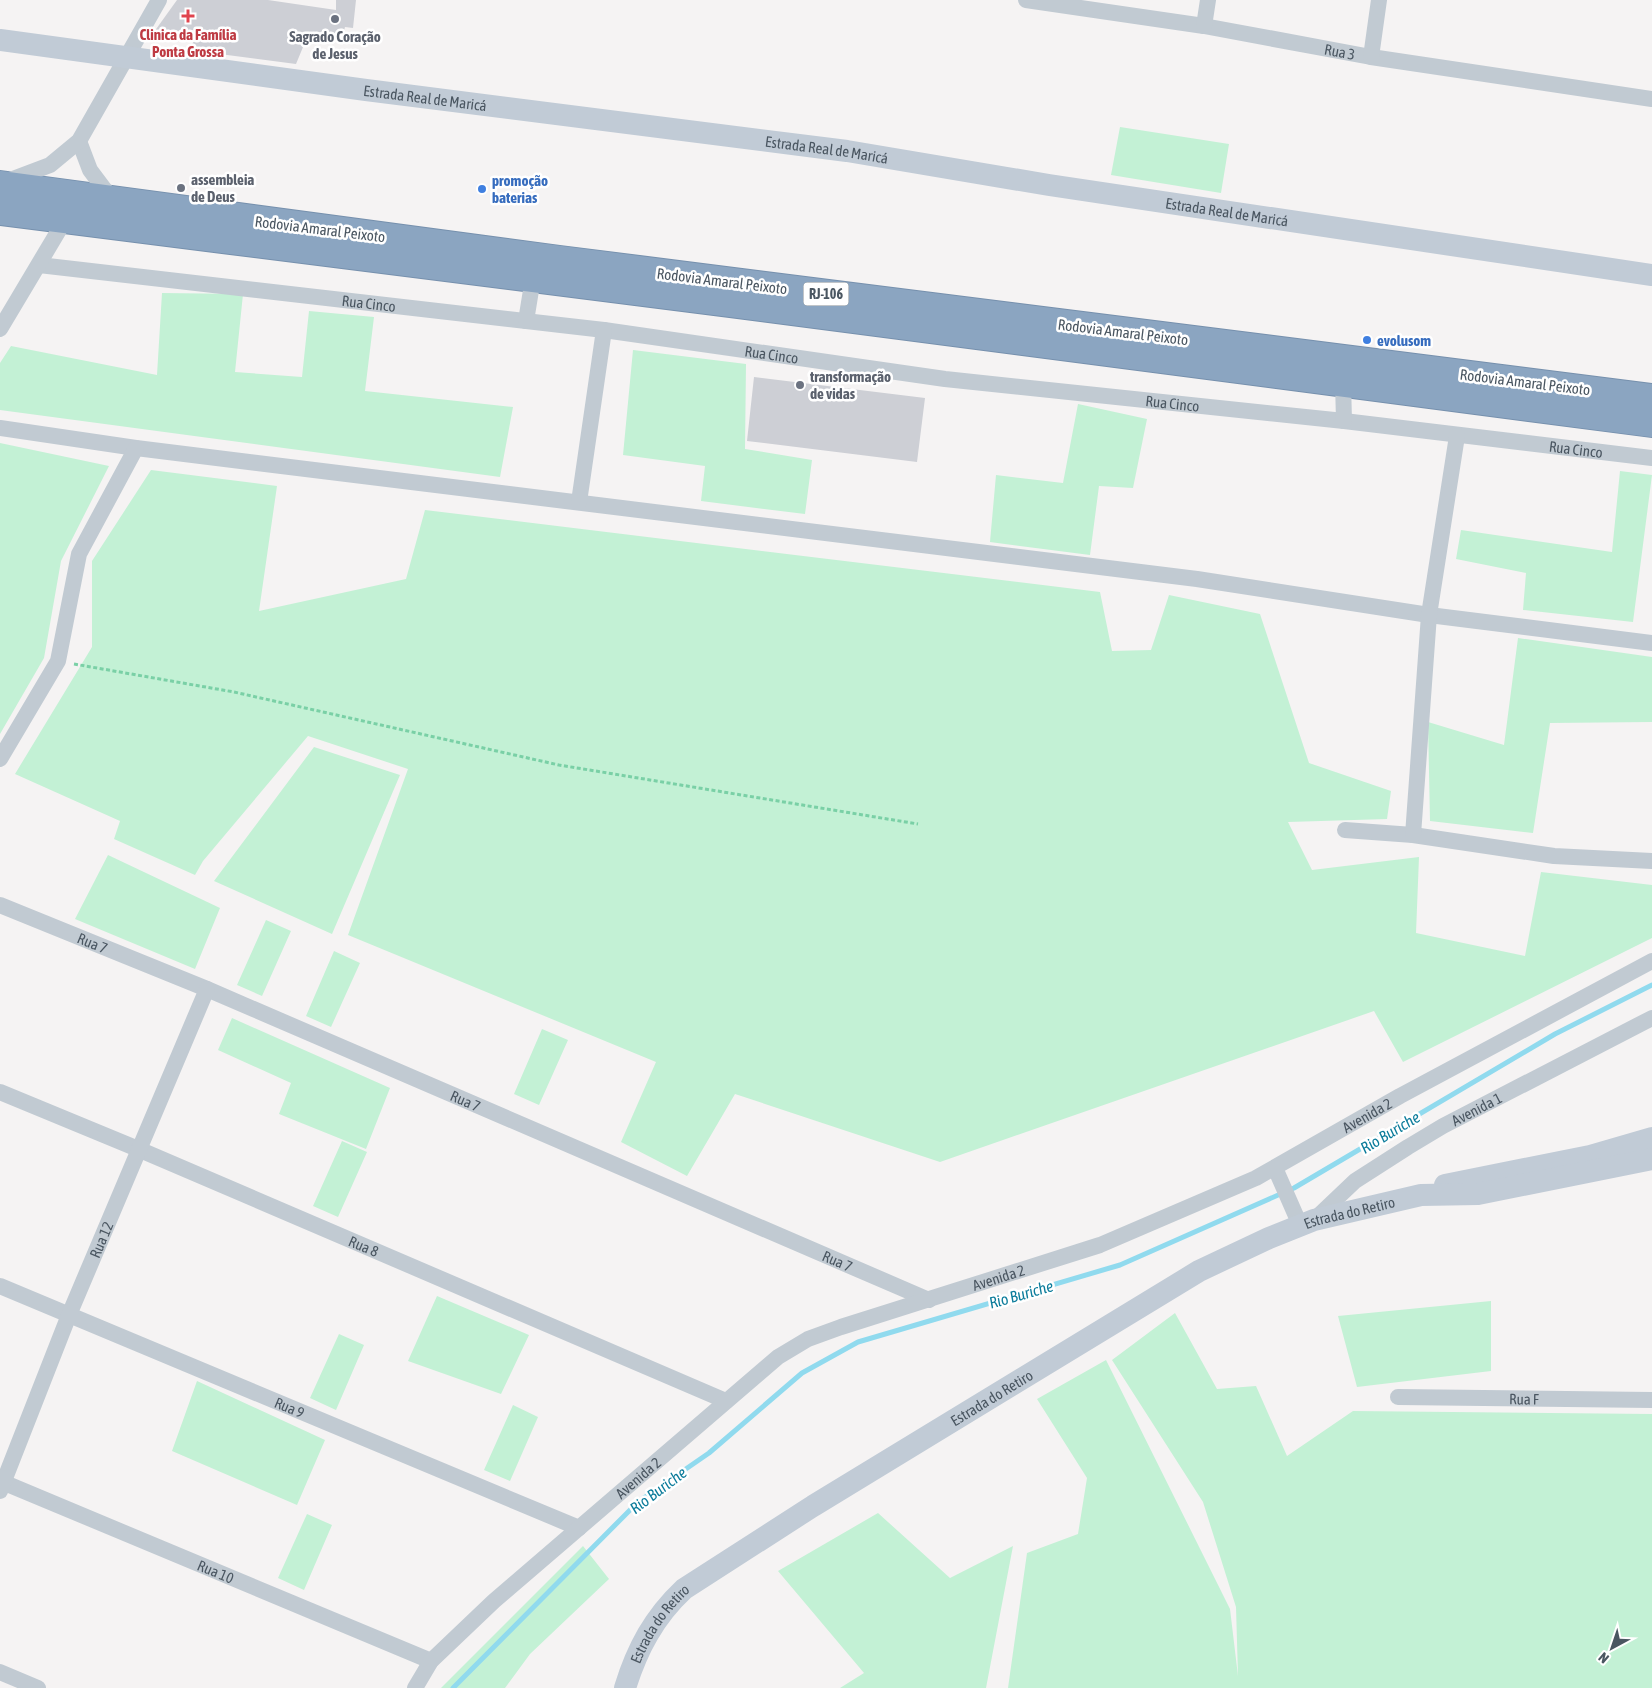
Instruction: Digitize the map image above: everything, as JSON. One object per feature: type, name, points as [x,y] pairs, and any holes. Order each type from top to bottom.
[{"type":"highway","name":"Rodovia Amaral Peixoto","points":[[0,185],[114,202],[1652,398]]},
{"type":"highway","name":"Rodovia Amaral Peixoto","points":[[0,212],[533,278],[1652,423]]},
{"type":"main road","name":"Estrada Real de Maricá","points":[[0,40],[366,90],[847,151],[1059,186],[1652,275]]},
{"type":"main road","name":"Estrada do Retiro","points":[[625,1688],[635,1656],[652,1625],[668,1603],[684,1589],[813,1506],[1027,1375],[1142,1308],[1199,1271],[1307,1223],[1421,1195],[1478,1194],[1649,1147]]},
{"type":"street","points":[[0,185],[50,165],[79,142],[159,0]]},
{"type":"street","name":"Rua 3","points":[[1026,0],[1204,26],[1371,57],[1652,99]]},
{"type":"street","points":[[1204,26],[1208,0]]},
{"type":"street","points":[[1371,57],[1379,0]]},
{"type":"street","points":[[79,142],[90,170],[114,202]]},
{"type":"street","points":[[0,329],[65,220]]},
{"type":"street","name":"Rua Cinco","points":[[39,264],[604,330],[945,379],[1344,421],[1652,458]]},
{"type":"street","points":[[526,321],[533,278]]},
{"type":"street","points":[[579,502],[604,330]]},
{"type":"street","points":[[1343,382],[1344,421]]},
{"type":"street","points":[[0,428],[136,448],[1197,579],[1429,615],[1652,643]]},
{"type":"street","points":[[1413,835],[1429,615],[1457,436]]},
{"type":"street","points":[[0,758],[58,662],[79,554],[136,448]]},
{"type":"street","points":[[1344,830],[1413,835],[1554,856],[1652,861]]},
{"type":"street","name":"Rua 7","points":[[0,905],[207,989],[929,1300]]},
{"type":"street","name":"Avenida 2","points":[[414,1688],[430,1661],[494,1601],[778,1357],[808,1339],[1100,1245],[1278,1175],[1400,1096],[1652,961]]},
{"type":"street","name":"Rua 12","points":[[1,1485],[69,1315],[207,989]]},
{"type":"street","name":"Avenida 1","points":[[1307,1223],[1355,1181],[1415,1143],[1652,1018]]},
{"type":"street","name":"Rua 8","points":[[0,1092],[138,1149],[726,1401]]},
{"type":"street","points":[[1278,1175],[1290,1202],[1307,1223]]},
{"type":"street","name":"Rua 9","points":[[0,1286],[579,1528]]},
{"type":"street","name":"Rua F","points":[[1398,1397],[1652,1400]]},
{"type":"street","name":"Rua 10","points":[[1,1485],[430,1661]]},
{"type":"street","points":[[0,1672],[38,1688]]},
{"type":"path","points":[[58,662],[234,692],[559,765],[918,824]]},
{"type":"green space","points":[[1120,127],[1229,144],[1221,193],[1111,175]]},
{"type":"green space","points":[[162,293],[243,294],[235,372],[302,377],[309,311],[374,317],[365,391],[513,407],[500,477],[0,410],[0,363],[11,346],[157,375]]},
{"type":"green space","points":[[633,350],[746,364],[745,449],[812,460],[805,514],[701,501],[705,466],[623,455]]},
{"type":"green space","points":[[1078,404],[1147,419],[1133,488],[1099,486],[1090,555],[990,542],[996,475],[1063,483]]},
{"type":"green space","points":[[0,443],[109,466],[61,561],[44,658],[0,734]]},
{"type":"green space","points":[[151,470],[277,486],[259,611],[406,579],[425,510],[1100,592],[1112,651],[1151,650],[1169,595],[1260,614],[1309,763],[1391,791],[1387,819],[1288,822],[1312,870],[1419,857],[1416,933],[1525,956],[1541,872],[1652,885],[1652,938],[1403,1062],[1374,1011],[940,1162],[735,1094],[687,1176],[621,1142],[656,1062],[348,935],[408,769],[308,736],[203,861],[195,875],[114,839],[120,821],[15,774],[92,647],[92,561]]},
{"type":"green space","points":[[1620,471],[1652,475],[1633,622],[1523,610],[1526,573],[1456,559],[1461,530],[1612,552]]},
{"type":"green space","points":[[1518,638],[1652,657],[1652,722],[1550,723],[1533,833],[1430,821],[1428,722],[1504,745]]},
{"type":"green space","points":[[314,747],[400,775],[332,934],[214,881]]},
{"type":"green space","points":[[108,855],[220,908],[195,969],[75,919]]},
{"type":"green space","points":[[266,920],[291,931],[262,996],[237,985]]},
{"type":"green space","points":[[334,951],[360,963],[331,1027],[306,1016]]},
{"type":"green space","points":[[232,1018],[390,1088],[366,1149],[279,1114],[291,1083],[218,1050]]},
{"type":"green space","points":[[542,1029],[568,1040],[539,1105],[514,1094]]},
{"type":"green space","points":[[342,1141],[367,1152],[338,1217],[313,1206]]},
{"type":"green space","points":[[437,1296],[529,1335],[501,1394],[408,1361]]},
{"type":"green space","points":[[1491,1301],[1491,1371],[1357,1387],[1338,1316]]},
{"type":"green space","points":[[1175,1313],[1217,1389],[1256,1386],[1287,1456],[1353,1411],[1652,1414],[1652,1688],[1008,1688],[1027,1553],[1078,1534],[1087,1478],[1037,1399],[1106,1360],[1230,1609],[1238,1676],[1236,1607],[1203,1502],[1112,1360]]},
{"type":"green space","points":[[339,1334],[364,1345],[336,1410],[310,1398]]},
{"type":"green space","points":[[197,1381],[325,1440],[297,1505],[172,1451]]},
{"type":"green space","points":[[513,1405],[538,1417],[510,1481],[484,1470]]},
{"type":"green space","points":[[878,1513],[950,1578],[1013,1546],[986,1688],[840,1688],[864,1673],[778,1571]]},
{"type":"green space","points":[[307,1514],[332,1525],[304,1590],[278,1578]]},
{"type":"green space","points":[[583,1546],[609,1579],[530,1654],[505,1688],[441,1688]]},
{"type":"building","points":[[177,0],[268,0],[336,10],[336,0],[356,0],[353,28],[345,27],[342,39],[308,35],[296,64],[189,50],[195,39],[154,32]]},
{"type":"building","points":[[754,377],[925,398],[917,462],[747,441]]},
{"type":"waterway","name":"Rio Buriche","points":[[453,1688],[638,1502],[709,1453],[802,1373],[858,1342],[1120,1265],[1294,1188],[1555,1034],[1652,985]]},
{"type":"place","name":"Clinica da Família Ponta Grossa","points":[[188,16]]},
{"type":"place","name":"Sagrado Coração de Jesus","points":[[335,19]]},
{"type":"place","name":"assembleia de Deus","points":[[181,188]]},
{"type":"place","name":"promoção baterias","points":[[482,189]]},
{"type":"place","name":"evolusom","points":[[1367,340]]},
{"type":"place","name":"transformação de vidas","points":[[800,385]]}]
